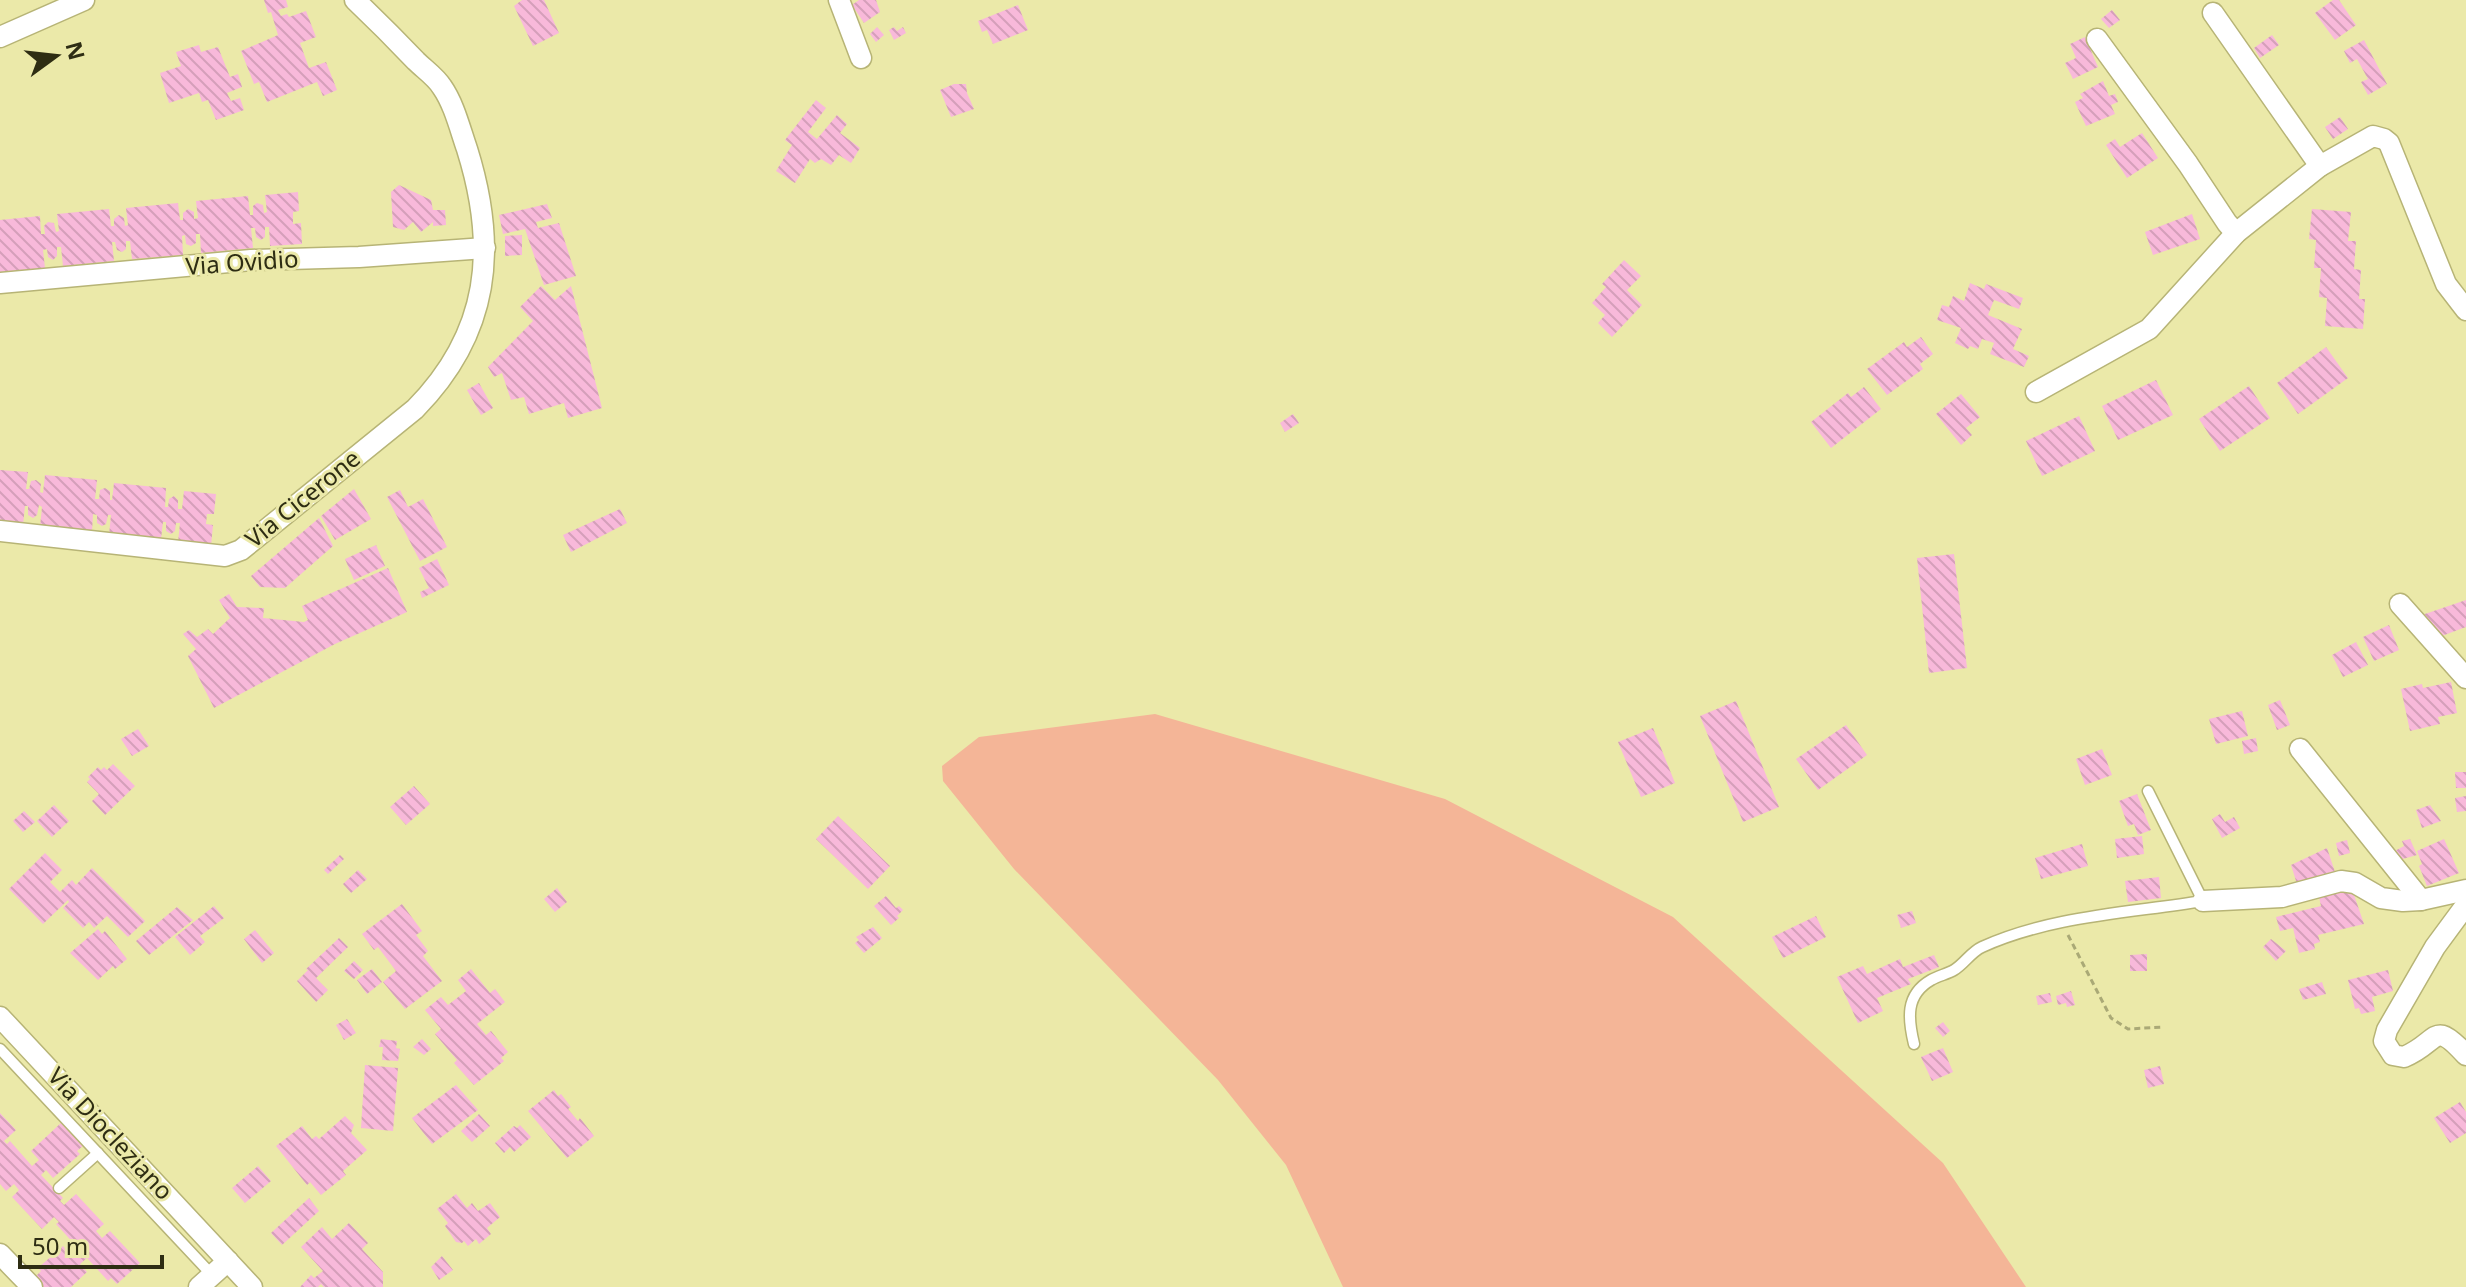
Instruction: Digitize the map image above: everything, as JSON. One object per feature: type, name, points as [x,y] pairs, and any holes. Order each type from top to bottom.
[{"type":"street","points":[[0,37],[84,0]]},
{"type":"street","name":"Via Cicerone","points":[[0,531],[225,556],[241,550],[415,409],[438,385],[459,354],[471,328],[483,282],[485,248],[482,210],[472,166],[442,86],[355,0]]},
{"type":"street","points":[[839,0],[861,58]]},
{"type":"street","points":[[2213,13],[2320,166]]},
{"type":"street","points":[[2097,39],[2236,233]]},
{"type":"street","points":[[2036,392],[2149,329],[2236,233],[2320,166],[2369,137],[2378,137],[2389,143],[2446,284],[2466,310]]},
{"type":"street","name":"Via Ovidio","points":[[0,283],[251,260],[359,257],[485,248]]},
{"type":"street","points":[[2400,604],[2466,678]]},
{"type":"street","points":[[2300,749],[2421,900]]},
{"type":"street","points":[[2203,901],[2282,897],[2341,881],[2355,883],[2381,898],[2403,901],[2466,890]]},
{"type":"street","points":[[2466,905],[2435,947],[2387,1030],[2384,1041],[2393,1055],[2404,1057],[2436,1036],[2447,1035],[2466,1055]]},
{"type":"street","name":"Via Diocleziano","points":[[0,1017],[53,1089],[252,1287]]},
{"type":"street","points":[[0,1254],[32,1287]]},
{"type":"street","points":[[206,1281],[228,1261]]},
{"type":"lane","points":[[1914,1044],[1908,1021],[1916,993],[1930,980],[1955,970],[1979,948],[2061,921],[2203,901],[2148,791]]},
{"type":"lane","points":[[0,1049],[53,1089],[98,1153],[206,1281]]},
{"type":"lane","points":[[59,1188],[98,1153]]},
{"type":"path","points":[[2061,921],[2111,1018],[2128,1029],[2164,1027]]},
{"type":"shaded area","points":[[1155,714],[1445,799],[1673,917],[1943,1163],[2026,1287],[1343,1287],[1286,1165],[1218,1080],[1014,869],[943,781],[942,766],[979,737]]},
{"type":"building","points":[[264,0],[286,0],[288,7],[278,10],[281,16],[287,14],[289,17],[306,11],[316,37],[300,43],[309,68],[326,62],[337,90],[323,96],[317,82],[267,102],[259,82],[254,84],[241,51],[278,35]]},
{"type":"building","points":[[522,0],[544,0],[559,33],[533,46],[514,6]]},
{"type":"building","points":[[859,0],[876,0],[880,12],[864,23],[852,5]]},
{"type":"building","points":[[2333,0],[2339,0],[2356,25],[2335,40],[2315,13]]},
{"type":"building","points":[[1018,5],[1028,30],[993,44],[987,30],[982,32],[978,21]]},
{"type":"building","points":[[2112,10],[2120,20],[2109,28],[2101,19]]},
{"type":"building","points":[[877,27],[884,35],[876,42],[870,34]]},
{"type":"building","points":[[894,27],[897,31],[903,27],[906,33],[894,40],[889,30]]},
{"type":"building","points":[[2272,35],[2279,45],[2260,58],[2254,48]]},
{"type":"building","points":[[2085,37],[2098,67],[2073,79],[2065,63],[2076,58],[2070,44]]},
{"type":"building","points":[[2364,40],[2387,84],[2368,95],[2361,82],[2368,79],[2357,59],[2350,63],[2344,51]]},
{"type":"building","points":[[199,45],[201,52],[218,47],[230,77],[238,74],[242,87],[227,93],[231,101],[240,98],[244,110],[216,120],[208,100],[202,102],[199,93],[169,103],[160,73],[181,66],[176,52]]},
{"type":"building","points":[[2103,81],[2109,96],[2115,94],[2118,102],[2111,105],[2115,114],[2086,126],[2075,102],[2083,98],[2080,94]]},
{"type":"building","points":[[954,84],[966,84],[974,109],[951,117],[940,90]]},
{"type":"building","points":[[816,100],[826,108],[808,132],[817,139],[837,115],[847,124],[840,133],[860,148],[851,163],[839,155],[831,165],[821,159],[815,163],[810,159],[795,183],[776,171],[792,145],[785,140]]},
{"type":"building","points":[[2340,117],[2348,129],[2333,139],[2325,127]]},
{"type":"building","points":[[2142,133],[2158,158],[2127,178],[2106,145],[2115,139],[2120,147]]},
{"type":"building","points":[[399,185],[431,200],[433,210],[445,210],[446,225],[433,226],[433,222],[421,232],[413,222],[404,230],[393,227],[391,192]]},
{"type":"building","points":[[298,192],[299,211],[293,212],[293,224],[301,223],[302,244],[270,246],[269,227],[265,227],[265,237],[261,240],[256,237],[255,228],[251,228],[253,248],[201,253],[200,234],[196,234],[196,243],[191,246],[186,244],[185,235],[182,236],[183,255],[132,259],[130,241],[126,241],[126,249],[122,252],[112,242],[114,261],[63,266],[61,247],[57,247],[57,256],[53,260],[48,257],[47,249],[43,250],[45,268],[0,272],[0,220],[40,216],[41,234],[45,234],[44,226],[48,222],[54,223],[56,232],[59,231],[57,214],[109,209],[111,226],[114,226],[114,219],[119,215],[124,218],[125,226],[128,225],[126,208],[178,203],[180,220],[183,220],[183,213],[188,209],[194,212],[194,219],[198,218],[196,201],[248,196],[250,215],[253,215],[253,206],[257,203],[263,205],[264,213],[267,212],[265,195]]},
{"type":"building","points":[[547,204],[552,218],[536,222],[538,228],[559,223],[576,276],[544,285],[525,229],[503,234],[499,215]]},
{"type":"building","points":[[2312,209],[2351,212],[2348,241],[2356,241],[2354,269],[2361,270],[2359,299],[2365,299],[2363,329],[2325,326],[2327,298],[2319,297],[2321,268],[2314,268],[2316,240],[2309,239]]},
{"type":"building","points":[[2192,214],[2200,239],[2153,255],[2145,232]]},
{"type":"building","points":[[522,235],[522,255],[505,256],[505,236]]},
{"type":"building","points":[[1624,260],[1641,276],[1627,290],[1642,305],[1612,337],[1598,323],[1605,315],[1592,303],[1606,287],[1602,284]]},
{"type":"building","points":[[1970,283],[1984,289],[1986,284],[2023,298],[2019,309],[1994,300],[1988,315],[2022,329],[2013,349],[2029,356],[2024,367],[1990,354],[1994,343],[1982,339],[1978,349],[1970,346],[1968,349],[1955,343],[1961,328],[1937,320],[1942,305],[1949,307],[1953,296],[1964,301]]},
{"type":"building","points":[[541,286],[555,300],[571,286],[602,408],[568,418],[564,403],[529,414],[524,397],[511,400],[502,373],[494,377],[488,367],[533,321],[520,307]]},
{"type":"building","points":[[1921,337],[1933,354],[1920,364],[1923,369],[1887,395],[1867,369],[1904,342],[1907,347]]},
{"type":"building","points":[[2326,347],[2348,378],[2298,414],[2277,383]]},
{"type":"building","points":[[2156,380],[2173,415],[2118,440],[2102,406]]},
{"type":"building","points":[[479,383],[493,408],[481,415],[467,390]]},
{"type":"building","points":[[2249,386],[2270,418],[2220,451],[2199,419]]},
{"type":"building","points":[[1864,387],[1881,409],[1831,448],[1811,422],[1848,393],[1851,397]]},
{"type":"building","points":[[1961,394],[1980,417],[1966,428],[1972,435],[1961,445],[1936,414]]},
{"type":"building","points":[[1293,414],[1299,423],[1285,432],[1280,423]]},
{"type":"building","points":[[2079,416],[2095,451],[2042,476],[2026,441]]},
{"type":"building","points":[[0,470],[28,472],[26,489],[29,489],[31,481],[36,480],[41,484],[40,492],[43,493],[45,475],[97,480],[95,499],[99,499],[100,490],[105,488],[110,491],[112,500],[114,483],[166,488],[165,507],[174,496],[178,500],[178,509],[182,509],[184,491],[216,494],[214,514],[207,514],[206,524],[213,525],[211,546],[178,543],[180,523],[176,523],[175,531],[171,534],[166,531],[166,522],[163,522],[161,539],[109,535],[111,515],[102,526],[97,523],[97,515],[93,514],[92,532],[40,527],[42,507],[39,505],[33,518],[28,515],[28,506],[25,506],[23,525],[0,522]]},
{"type":"building","points":[[354,489],[371,519],[335,540],[321,516]]},
{"type":"building","points":[[400,490],[408,507],[423,499],[447,547],[420,561],[387,497]]},
{"type":"building","points":[[620,509],[627,523],[571,552],[563,535]]},
{"type":"building","points":[[319,518],[333,546],[285,588],[260,587],[251,576]]},
{"type":"building","points":[[376,545],[385,566],[354,580],[345,559]]},
{"type":"building","points":[[1954,554],[1967,668],[1929,673],[1917,558]]},
{"type":"building","points":[[437,559],[449,585],[422,598],[420,592],[429,588],[419,568]]},
{"type":"building","points":[[388,568],[407,612],[335,644],[214,708],[188,656],[196,649],[183,634],[189,630],[197,637],[208,629],[213,634],[230,618],[219,600],[229,594],[237,607],[264,608],[263,618],[304,622],[308,620],[302,606]]},
{"type":"building","points":[[2466,600],[2466,627],[2439,637],[2419,616]]},
{"type":"building","points":[[2389,625],[2399,650],[2374,661],[2363,637]]},
{"type":"building","points":[[2356,642],[2368,665],[2343,677],[2332,655]]},
{"type":"building","points":[[2451,682],[2457,713],[2438,717],[2440,724],[2410,731],[2401,689]]},
{"type":"building","points":[[2280,700],[2290,725],[2277,730],[2268,705]]},
{"type":"building","points":[[1736,701],[1779,807],[1743,822],[1700,716]]},
{"type":"building","points":[[2242,711],[2248,736],[2216,744],[2209,719]]},
{"type":"building","points":[[1846,725],[1867,755],[1818,790],[1796,759]]},
{"type":"building","points":[[1653,728],[1675,783],[1641,797],[1618,742]]},
{"type":"building","points":[[138,729],[149,746],[132,756],[121,739]]},
{"type":"building","points":[[2256,738],[2258,751],[2244,754],[2242,741]]},
{"type":"building","points":[[2102,749],[2112,775],[2085,785],[2076,759]]},
{"type":"building","points":[[113,764],[135,786],[105,815],[92,801],[99,794],[87,782],[98,767],[107,770]]},
{"type":"building","points":[[2455,772],[2466,772],[2466,788],[2456,788]]},
{"type":"building","points":[[414,786],[430,804],[406,825],[390,807]]},
{"type":"building","points":[[2137,794],[2151,830],[2138,835],[2134,824],[2128,826],[2119,801]]},
{"type":"building","points":[[2466,796],[2466,811],[2457,812],[2455,798]]},
{"type":"building","points":[[54,805],[69,821],[52,837],[37,821]]},
{"type":"building","points":[[2430,805],[2441,821],[2422,828],[2416,810]]},
{"type":"building","points":[[24,811],[35,822],[23,832],[13,821]]},
{"type":"building","points":[[2220,814],[2225,822],[2234,817],[2240,828],[2222,838],[2212,819]]},
{"type":"building","points":[[838,816],[890,866],[868,889],[816,839]]},
{"type":"building","points":[[2142,836],[2144,854],[2117,858],[2115,839]]},
{"type":"building","points":[[2410,839],[2417,855],[2399,860],[2393,852],[2404,846],[2402,841]]},
{"type":"building","points":[[2444,839],[2459,873],[2427,886],[2417,851]]},
{"type":"building","points":[[2347,840],[2350,853],[2339,856],[2336,843]]},
{"type":"building","points":[[2082,844],[2088,866],[2041,879],[2035,858]]},
{"type":"building","points":[[2327,848],[2336,875],[2298,887],[2291,865]]},
{"type":"building","points":[[45,853],[62,870],[50,882],[60,892],[72,880],[76,885],[92,868],[145,921],[128,937],[107,916],[94,928],[89,922],[83,928],[63,908],[68,900],[43,924],[9,889]]},
{"type":"building","points":[[340,855],[344,859],[328,874],[324,870]]},
{"type":"building","points":[[358,870],[367,879],[351,893],[343,884]]},
{"type":"building","points":[[2159,877],[2161,898],[2128,902],[2125,881]]},
{"type":"building","points":[[557,888],[567,902],[555,912],[544,899]]},
{"type":"building","points":[[2352,889],[2364,924],[2318,935],[2320,942],[2314,944],[2315,949],[2299,953],[2293,928],[2280,931],[2276,917],[2321,906],[2319,897]]},
{"type":"building","points":[[886,896],[896,908],[899,906],[903,910],[891,925],[874,906]]},
{"type":"building","points":[[402,904],[422,931],[416,935],[428,951],[423,956],[442,981],[405,1009],[383,982],[396,971],[378,947],[374,950],[362,934]]},
{"type":"building","points":[[214,906],[224,918],[200,936],[205,942],[190,955],[175,937]]},
{"type":"building","points":[[177,907],[193,920],[149,955],[136,941]]},
{"type":"building","points":[[1912,911],[1916,923],[1901,928],[1897,915]]},
{"type":"building","points":[[1816,916],[1826,937],[1783,958],[1772,937]]},
{"type":"building","points":[[873,927],[882,938],[864,953],[855,943],[859,940],[856,937]]},
{"type":"building","points":[[98,929],[102,934],[105,931],[127,959],[115,969],[113,966],[98,980],[70,953]]},
{"type":"building","points":[[255,930],[274,953],[262,963],[244,939]]},
{"type":"building","points":[[339,938],[348,947],[316,978],[328,990],[316,1002],[297,981]]},
{"type":"building","points":[[2271,939],[2286,951],[2276,961],[2263,947]]},
{"type":"building","points":[[2147,954],[2147,971],[2130,971],[2130,955]]},
{"type":"building","points":[[1934,955],[1939,967],[1908,979],[1911,984],[1877,998],[1883,1011],[1858,1023],[1837,977],[1863,966],[1867,974],[1900,959],[1903,967]]},
{"type":"building","points":[[354,961],[363,970],[354,979],[344,971]]},
{"type":"building","points":[[372,969],[382,982],[367,994],[357,980]]},
{"type":"building","points":[[471,969],[490,993],[495,989],[505,1002],[477,1024],[486,1035],[491,1031],[508,1052],[501,1058],[504,1061],[474,1085],[454,1063],[457,1060],[435,1034],[441,1029],[425,1010],[441,997],[448,1005],[466,991],[458,980]]},
{"type":"building","points":[[2388,970],[2393,991],[2372,997],[2375,1011],[2361,1014],[2359,1008],[2355,1009],[2348,980]]},
{"type":"building","points":[[2322,982],[2326,994],[2303,1000],[2299,989]]},
{"type":"building","points":[[2071,991],[2075,1005],[2058,1005],[2056,996]]},
{"type":"building","points":[[2050,993],[2052,1002],[2038,1005],[2036,996]]},
{"type":"building","points":[[347,1019],[356,1033],[344,1040],[336,1025]]},
{"type":"building","points":[[1943,1022],[1950,1031],[1943,1037],[1935,1028]]},
{"type":"building","points":[[381,1039],[397,1041],[396,1048],[400,1049],[398,1061],[382,1060]]},
{"type":"building","points":[[422,1039],[431,1049],[424,1055],[413,1047]]},
{"type":"building","points":[[1943,1048],[1953,1072],[1932,1081],[1921,1057]]},
{"type":"building","points":[[365,1065],[398,1068],[393,1131],[361,1128]]},
{"type":"building","points":[[2160,1066],[2164,1084],[2148,1088],[2144,1070]]},
{"type":"building","points":[[456,1085],[478,1110],[432,1144],[412,1118]]},
{"type":"building","points":[[554,1090],[558,1096],[561,1094],[571,1107],[568,1109],[578,1121],[580,1118],[594,1136],[567,1158],[528,1111]]},
{"type":"building","points":[[2460,1102],[2466,1112],[2466,1133],[2450,1143],[2434,1118]]},
{"type":"building","points":[[0,1113],[16,1130],[4,1141],[7,1144],[10,1141],[32,1166],[39,1160],[31,1151],[62,1122],[84,1145],[77,1151],[80,1154],[53,1178],[46,1170],[41,1175],[63,1198],[60,1201],[64,1205],[76,1194],[104,1224],[96,1231],[102,1238],[110,1231],[140,1263],[117,1284],[111,1278],[108,1281],[87,1258],[80,1264],[87,1272],[71,1287],[43,1287],[34,1278],[41,1271],[38,1268],[63,1246],[71,1255],[78,1248],[56,1224],[59,1222],[54,1217],[42,1229],[12,1197],[19,1190],[14,1184],[6,1191],[0,1184]]},
{"type":"building","points":[[479,1114],[490,1126],[472,1142],[461,1131]]},
{"type":"building","points":[[345,1116],[354,1125],[351,1133],[367,1150],[343,1171],[346,1175],[321,1195],[310,1182],[307,1185],[276,1146],[302,1126],[312,1139],[316,1136],[319,1139]]},
{"type":"building","points":[[520,1125],[531,1137],[514,1152],[510,1147],[504,1153],[495,1143],[514,1126],[517,1128]]},
{"type":"building","points":[[258,1166],[271,1181],[245,1203],[232,1188]]},
{"type":"building","points":[[456,1194],[467,1208],[472,1203],[478,1211],[490,1203],[500,1217],[487,1228],[491,1234],[479,1244],[476,1239],[468,1246],[464,1241],[456,1242],[445,1226],[448,1223],[437,1209]]},
{"type":"building","points":[[309,1198],[319,1211],[282,1245],[271,1233]]},
{"type":"building","points":[[349,1223],[368,1243],[362,1249],[383,1272],[383,1287],[324,1287],[321,1284],[318,1287],[300,1287],[311,1275],[314,1278],[323,1271],[301,1247],[322,1227],[332,1239]]},
{"type":"building","points":[[442,1256],[453,1270],[439,1280],[431,1267]]}]
